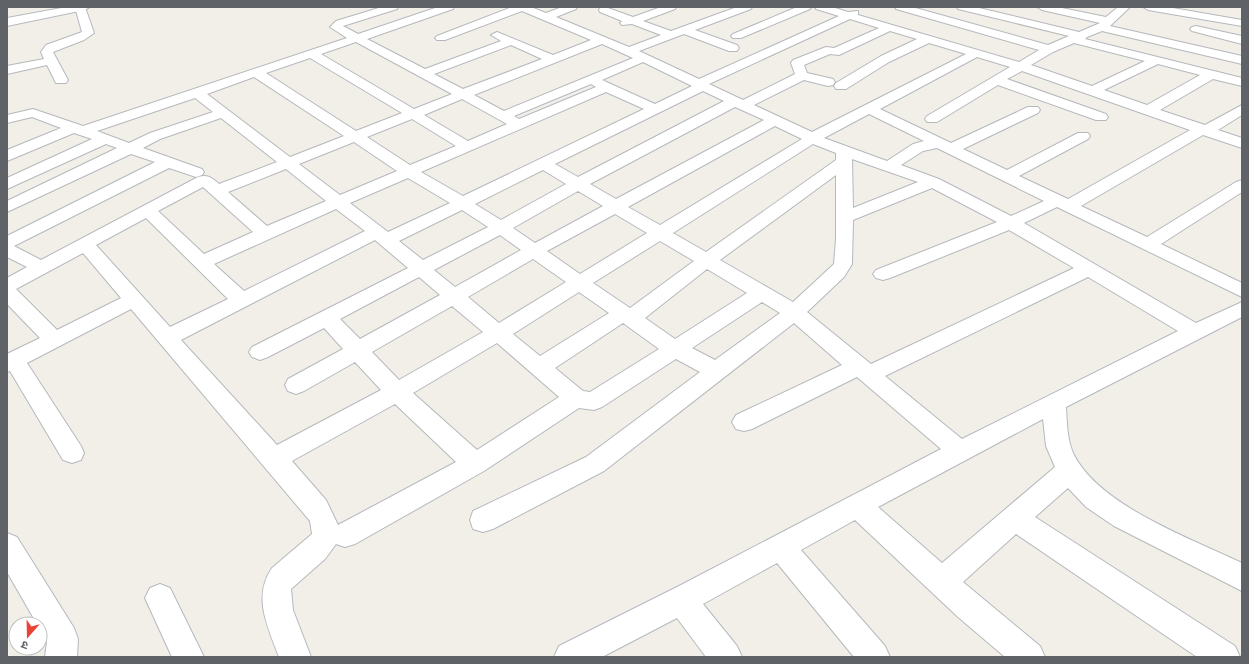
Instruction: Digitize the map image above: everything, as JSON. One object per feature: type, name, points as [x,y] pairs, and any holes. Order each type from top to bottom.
[{"type":"main road","points":[[7,17],[58,7]]},
{"type":"main road","points":[[7,22],[82,7]]},
{"type":"street","points":[[61,80],[47,52],[50,48],[80,38],[88,33],[82,7]]},
{"type":"street","points":[[393,7],[337,25],[336,27],[520,125]]},
{"type":"street","points":[[7,156],[78,130],[132,114],[449,7]]},
{"type":"street","points":[[441,38],[522,7],[636,55],[740,103],[813,138],[844,157],[889,166],[933,182],[984,207],[1195,332]]},
{"type":"street","points":[[545,17],[572,7]]},
{"type":"street","points":[[737,36],[806,7]]},
{"type":"street","points":[[820,7],[1021,66],[1242,143]]},
{"type":"street","points":[[166,338],[241,300],[382,236],[462,204],[701,85],[867,7]]},
{"type":"street","points":[[900,7],[1050,49]]},
{"type":"street","points":[[940,18],[955,7]]},
{"type":"street","points":[[962,7],[1242,82]]},
{"type":"street","points":[[1042,7],[1169,43],[1242,60]]},
{"type":"street","points":[[1148,7],[1242,23]]},
{"type":"street","points":[[613,27],[664,8],[681,12]]},
{"type":"street","points":[[932,119],[1050,49],[1104,24],[1121,8]]},
{"type":"street","points":[[604,10],[671,35]]},
{"type":"street","points":[[503,116],[590,80],[671,35],[683,30],[743,12],[770,22]]},
{"type":"street","points":[[1194,15],[1184,26],[1242,40]]},
{"type":"street","points":[[694,17],[706,22]]},
{"type":"street","points":[[475,25],[552,59]]},
{"type":"street","points":[[802,76],[797,63],[833,51],[888,28]]},
{"type":"street","points":[[683,30],[733,48]]},
{"type":"street","points":[[1169,43],[1179,32]]},
{"type":"street","points":[[841,86],[885,59],[927,39]]},
{"type":"street","points":[[7,286],[84,243],[206,181],[288,163],[601,40]]},
{"type":"street","points":[[423,74],[511,41]]},
{"type":"street","points":[[310,53],[468,147]]},
{"type":"street","points":[[274,459],[398,392],[498,333],[813,138],[976,53]]},
{"type":"street","points":[[1092,92],[1156,60]]},
{"type":"street","points":[[7,70],[51,61]]},
{"type":"street","points":[[255,72],[500,228],[675,349],[717,371]]},
{"type":"street","points":[[1147,111],[1212,74]]},
{"type":"street","points":[[260,352],[500,228],[578,184],[740,103],[802,76],[828,82]]},
{"type":"street","points":[[590,80],[655,109]]},
{"type":"street","points":[[997,80],[1101,117]]},
{"type":"street","points":[[202,262],[265,233],[606,87]]},
{"type":"street","points":[[196,92],[382,236],[576,398],[587,401],[594,400],[762,293]]},
{"type":"street","points":[[869,109],[1242,292]]},
{"type":"street","points":[[883,274],[1063,203],[1242,109]]},
{"type":"street","points":[[889,166],[918,147],[945,146],[1033,110]]},
{"type":"street","points":[[7,119],[33,113],[168,162],[206,181]]},
{"type":"street","points":[[7,207],[131,149],[155,136],[222,113]]},
{"type":"street","points":[[132,114],[265,233]]},
{"type":"street","points":[[296,385],[455,297],[534,251],[775,120]]},
{"type":"street","points":[[1008,176],[1083,136]]},
{"type":"street","points":[[7,184],[105,139]]},
{"type":"street","points":[[483,520],[595,464],[794,312],[828,282],[843,264],[845,217],[844,157]]},
{"type":"street","points":[[539,367],[627,316],[707,260],[844,157]]},
{"type":"street","points":[[7,243],[168,162]]},
{"type":"street","points":[[544,164],[794,312],[960,451]]},
{"type":"street","points":[[845,217],[933,182]]},
{"type":"street","points":[[1147,245],[1242,185]]},
{"type":"street","points":[[147,210],[241,300]]},
{"type":"street","points":[[84,243],[317,508],[327,529],[324,538],[314,551],[285,574],[278,584],[275,603],[294,657]]},
{"type":"street","points":[[7,250],[41,267]]},
{"type":"street","points":[[744,422],[864,370],[1088,269]]},
{"type":"street","points":[[7,292],[55,340]]},
{"type":"street","points":[[72,453],[10,362],[133,300]]},
{"type":"street","points":[[570,657],[681,600],[960,451],[1242,309]]},
{"type":"street","points":[[326,317],[398,392],[475,464]]},
{"type":"street","points":[[345,535],[475,464],[576,398]]},
{"type":"street","points":[[1054,403],[1056,437],[1064,460],[1070,470],[1090,494],[1123,518],[1242,577]]},
{"type":"street","points":[[942,582],[1070,470]]},
{"type":"street","points":[[857,505],[1024,655]]},
{"type":"street","points":[[1015,518],[1224,657]]},
{"type":"street","points":[[7,546],[63,639],[61,657]]},
{"type":"street","points":[[780,546],[874,657]]},
{"type":"street","points":[[160,598],[188,657]]},
{"type":"street","points":[[681,600],[726,657]]}]
